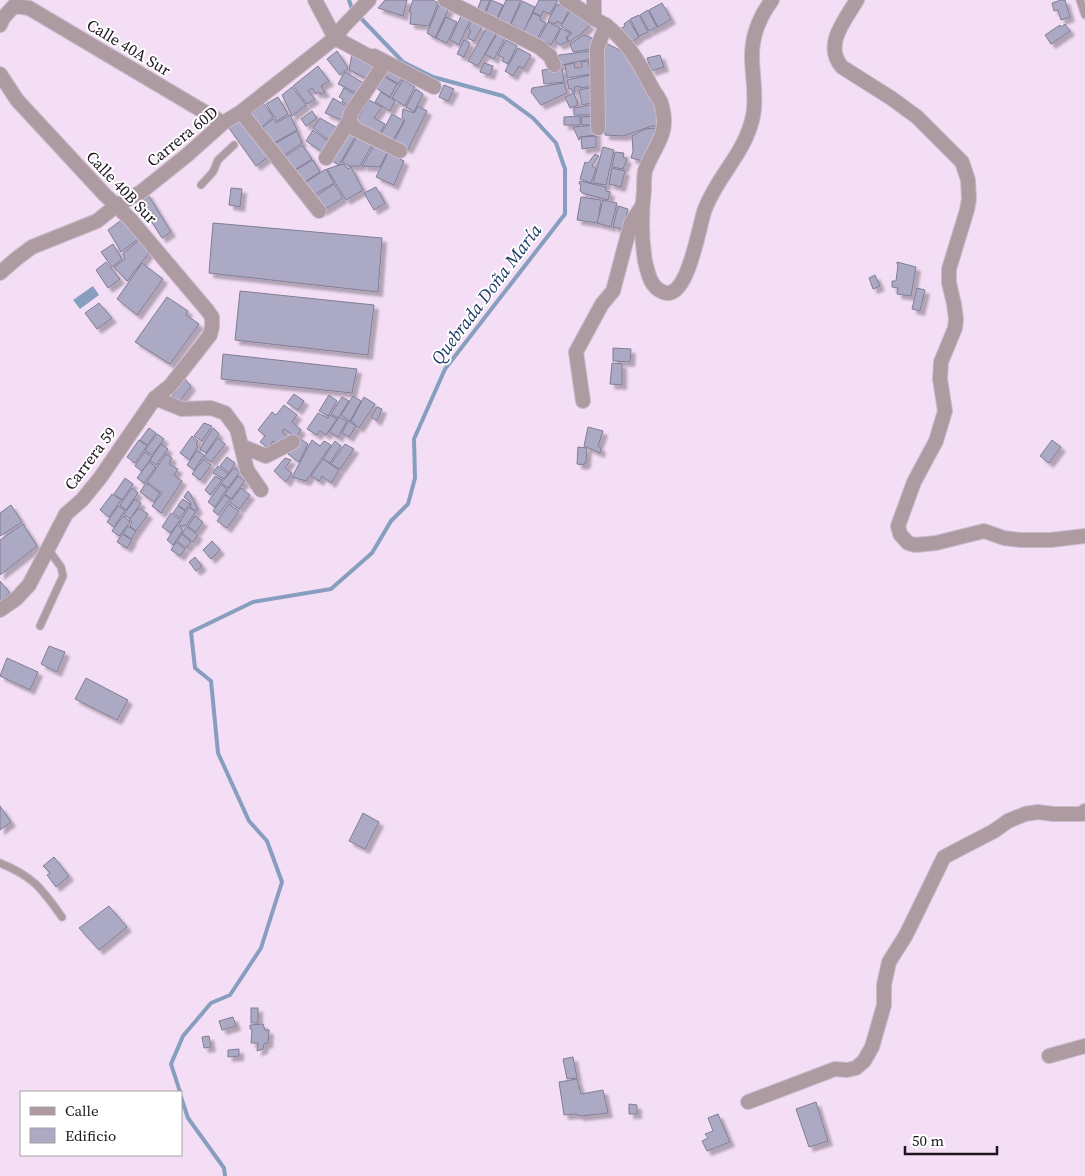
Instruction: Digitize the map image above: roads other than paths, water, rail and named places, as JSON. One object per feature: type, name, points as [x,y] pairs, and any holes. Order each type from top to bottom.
[{"type":"street","points":[[315,0],[338,34],[378,61],[382,67],[351,113],[349,121],[326,158]]},
{"type":"street","name":"Carrera 60D","points":[[0,274],[32,247],[97,221],[117,205],[141,192],[223,123],[241,112],[338,34],[370,0]]},
{"type":"street","points":[[445,0],[539,47],[550,56],[554,65]]},
{"type":"street","points":[[566,0],[600,22],[622,40],[638,61],[660,101],[664,126],[660,143],[645,171],[641,239],[649,276],[661,292],[669,294],[680,287],[686,277],[709,198],[737,156],[749,131],[755,102],[753,43],[760,20],[772,0]]},
{"type":"street","points":[[594,0],[600,22],[597,48],[598,128]]},
{"type":"street","points":[[857,0],[835,40],[834,53],[838,63],[903,106],[930,130],[962,162],[969,189],[967,210],[949,269],[949,284],[956,319],[955,328],[941,362],[940,379],[945,411],[936,441],[914,482],[898,526],[900,534],[908,543],[915,545],[936,543],[984,531],[1004,538],[1020,540],[1051,540],[1085,536]]},
{"type":"street","name":"Calle 40A Sur","points":[[0,25],[3,18],[14,6],[29,8],[223,123]]},
{"type":"street","points":[[338,34],[434,87]]},
{"type":"street","name":"Calle 40B Sur","points":[[0,74],[16,100],[105,195],[117,205],[162,256],[212,317],[212,327]]},
{"type":"street","points":[[241,112],[319,211]]},
{"type":"street","points":[[349,121],[356,129],[400,151]]},
{"type":"street","points":[[583,401],[576,352],[602,304],[613,291],[631,223],[642,206]]},
{"type":"street","name":"Carrera 59","points":[[0,610],[16,599],[30,585],[66,514],[82,500],[100,478],[155,398],[170,386],[210,335],[212,327]]},
{"type":"street","points":[[155,398],[182,409],[211,408],[221,410],[234,423],[248,470],[262,490]]},
{"type":"street","points":[[241,446],[266,456],[293,442]]},
{"type":"street","points":[[748,1102],[785,1086],[835,1069],[847,1070],[856,1068],[864,1061],[872,1047],[884,1006],[884,985],[889,962],[906,935],[944,858],[994,831],[1008,821],[1025,814],[1038,812],[1082,814],[1085,811]]},
{"type":"street","points":[[1048,1056],[1085,1046]]},
{"type":"lane","points":[[1080,0],[1085,15]]},
{"type":"lane","points":[[201,185],[213,172],[218,160],[234,146]]},
{"type":"lane","points":[[40,626],[63,576],[61,568],[48,549]]},
{"type":"lane","points":[[0,863],[24,874],[36,884],[62,917]]},
{"type":"water","points":[[93,286],[99,295],[80,309],[73,300]]},
{"type":"waterway","name":"Quebrada Doña María","points":[[180,1091],[171,1064],[183,1036],[211,1003],[230,995],[261,948],[282,882],[267,841],[249,821],[218,753],[211,681],[195,668],[191,632],[253,602],[331,589],[372,553],[391,521],[408,504],[415,478],[414,439],[445,369],[565,214],[565,169],[556,143],[533,118],[503,96],[433,77],[403,62],[352,9],[349,0]]},
{"type":"waterway","name":"Quebrada Doña María","points":[[182,1100],[188,1118],[224,1168],[225,1176]]}]
